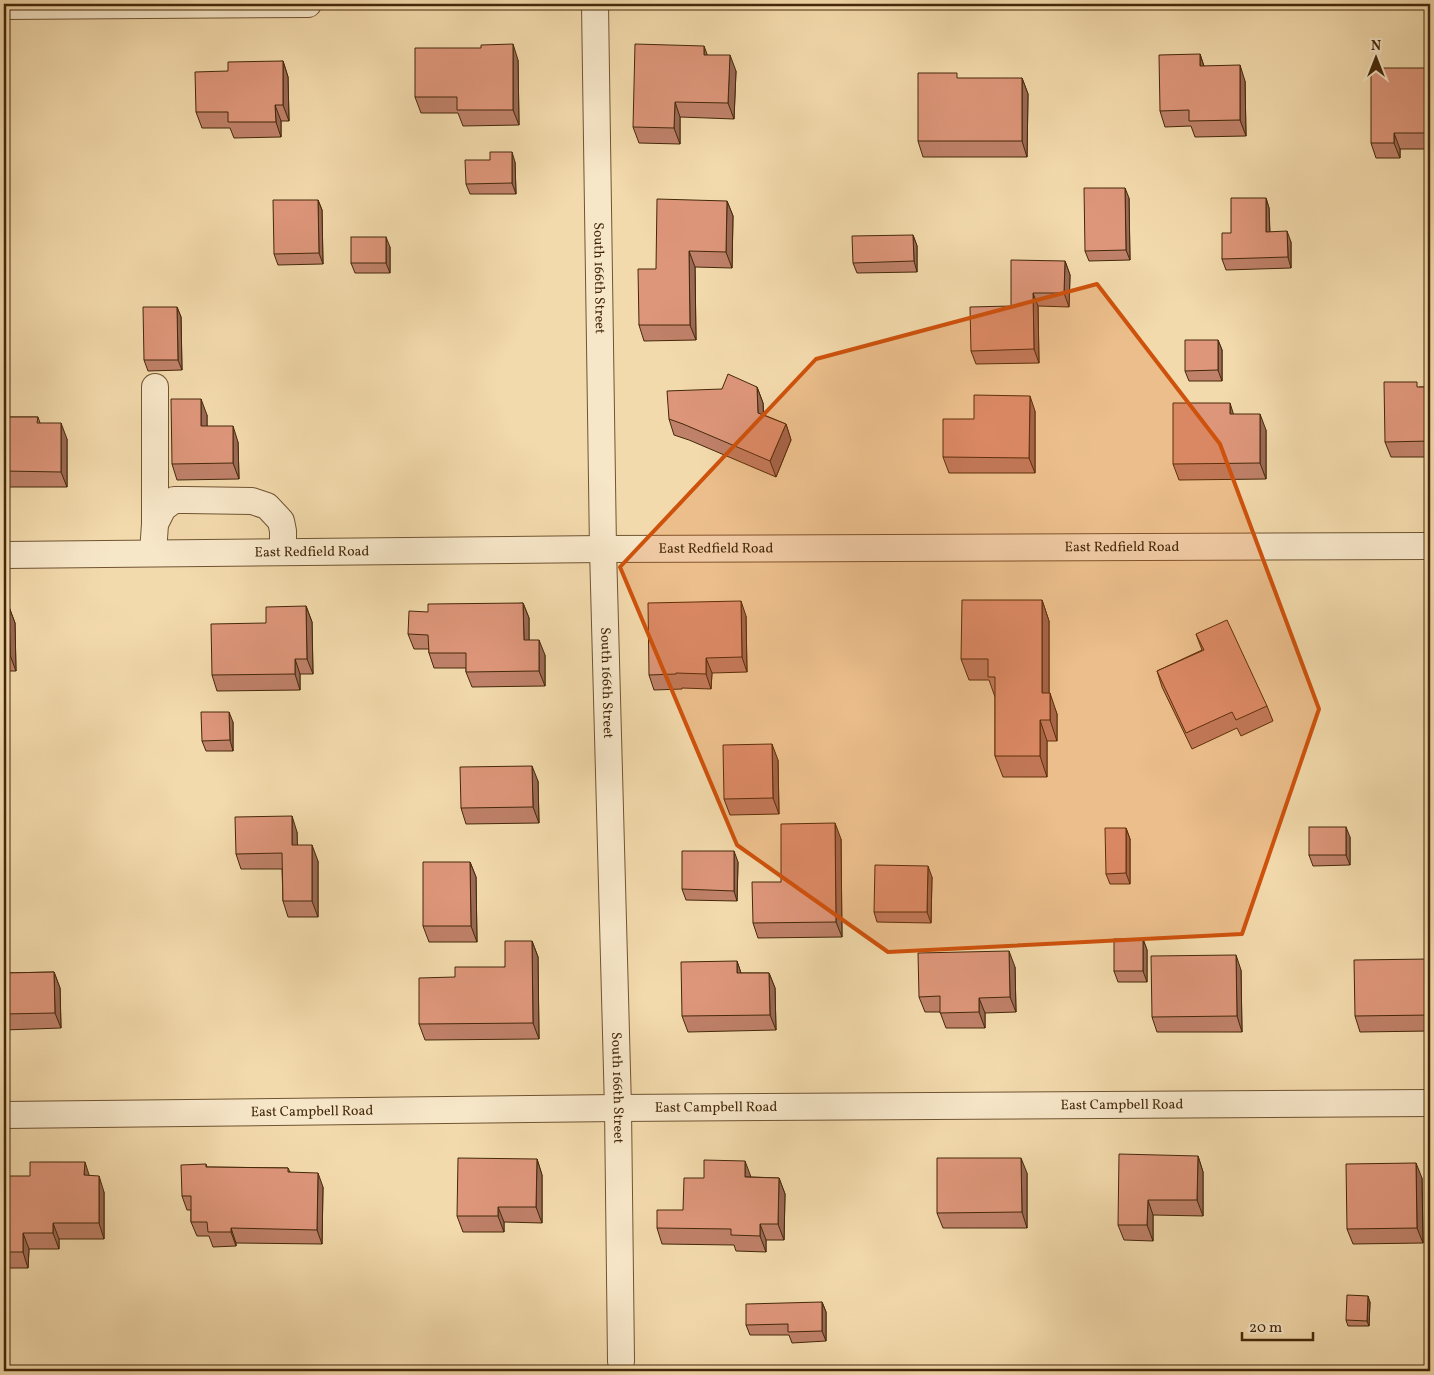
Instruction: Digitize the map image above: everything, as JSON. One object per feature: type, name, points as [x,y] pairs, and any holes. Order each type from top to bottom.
[{"type":"street","points":[[4,6],[308,4]]},
{"type":"street","name":"South 166th Street","points":[[595,4],[603,549],[618,1108],[621,1361]]},
{"type":"street","points":[[153,553],[155,524],[155,387]]},
{"type":"street","points":[[155,524],[163,508],[174,500],[252,500],[267,506],[281,521],[283,552]]},
{"type":"street","name":"East Redfield Road","points":[[4,555],[603,549],[1430,546]]},
{"type":"street","name":"East Campbell Road","points":[[4,1115],[618,1108],[1430,1103]]},
{"type":"highlighted area","points":[[1097,284],[1220,444],[1319,709],[1242,934],[888,952],[737,845],[620,567],[816,359]]},
{"type":"building","points":[[513,44],[513,110],[457,110],[457,97],[415,97],[415,48],[481,48],[481,45]]},
{"type":"building","points":[[635,44],[704,46],[704,55],[730,55],[728,103],[675,102],[674,128],[633,127]]},
{"type":"building","points":[[1200,54],[1200,66],[1240,65],[1240,120],[1189,121],[1189,110],[1160,111],[1159,55]]},
{"type":"building","points":[[283,61],[283,105],[275,105],[276,122],[228,122],[228,112],[196,112],[195,72],[228,71],[228,62]]},
{"type":"building","points":[[1371,68],[1430,68],[1430,133],[1394,133],[1394,143],[1371,143]]},
{"type":"building","points":[[918,73],[957,73],[957,78],[1022,78],[1022,141],[918,141]]},
{"type":"building","points":[[490,152],[512,152],[512,183],[466,184],[465,160],[490,160]]},
{"type":"building","points":[[1084,188],[1125,188],[1126,250],[1085,251]]},
{"type":"building","points":[[1231,198],[1266,198],[1266,232],[1287,231],[1288,257],[1222,259],[1222,233],[1231,233]]},
{"type":"building","points":[[657,199],[727,201],[726,252],[689,251],[690,325],[639,325],[638,269],[656,269]]},
{"type":"building","points":[[273,200],[318,200],[319,253],[274,254]]},
{"type":"building","points":[[913,235],[914,261],[853,263],[852,236]]},
{"type":"building","points":[[351,237],[386,237],[386,263],[351,263]]},
{"type":"building","points":[[1011,260],[1065,261],[1064,293],[1033,293],[1034,349],[971,351],[970,307],[1011,306]]},
{"type":"building","points":[[143,307],[177,307],[178,360],[144,360]]},
{"type":"building","points":[[1185,340],[1218,340],[1218,370],[1185,371]]},
{"type":"building","points":[[728,374],[757,387],[758,413],[786,424],[770,461],[669,419],[667,391],[722,389]]},
{"type":"building","points":[[1384,382],[1417,382],[1417,387],[1430,387],[1430,441],[1385,442]]},
{"type":"building","points":[[974,395],[1030,396],[1029,458],[943,457],[943,419],[974,419]]},
{"type":"building","points":[[171,399],[201,399],[201,426],[233,426],[233,463],[172,464]]},
{"type":"building","points":[[1173,403],[1230,403],[1230,414],[1260,414],[1260,463],[1173,464]]},
{"type":"building","points":[[4,417],[38,417],[37,423],[61,423],[61,472],[4,471]]},
{"type":"building","points":[[962,600],[1042,600],[1042,693],[1050,693],[1050,720],[1040,720],[1040,756],[995,756],[995,677],[988,677],[988,659],[961,659]]},
{"type":"building","points":[[741,601],[742,657],[706,658],[706,674],[676,673],[649,675],[648,603]]},
{"type":"building","points":[[523,603],[524,640],[539,640],[539,671],[466,672],[466,653],[429,653],[428,635],[408,634],[409,611],[428,612],[428,604]]},
{"type":"building","points":[[306,606],[307,659],[295,659],[295,674],[212,675],[211,624],[266,623],[266,607]]},
{"type":"building","points":[[4,607],[9,607],[10,655],[4,655]]},
{"type":"building","points":[[1227,620],[1267,706],[1236,720],[1232,712],[1186,733],[1157,671],[1204,650],[1196,634]]},
{"type":"building","points":[[201,712],[229,712],[230,740],[202,741]]},
{"type":"building","points":[[772,744],[773,798],[724,799],[723,745]]},
{"type":"building","points":[[532,766],[533,807],[461,808],[460,767]]},
{"type":"building","points":[[292,816],[292,845],[312,845],[312,901],[283,901],[282,853],[236,854],[235,817]]},
{"type":"building","points":[[835,823],[836,922],[753,923],[752,882],[781,882],[781,824]]},
{"type":"building","points":[[1309,827],[1346,827],[1346,855],[1309,855]]},
{"type":"building","points":[[1105,828],[1126,828],[1126,873],[1106,874]]},
{"type":"building","points":[[682,851],[734,851],[734,891],[682,889]]},
{"type":"building","points":[[423,862],[470,862],[471,926],[423,926]]},
{"type":"building","points":[[875,865],[928,866],[927,912],[874,912]]},
{"type":"building","points":[[1114,939],[1143,939],[1143,971],[1114,971]]},
{"type":"building","points":[[505,941],[532,941],[533,1023],[419,1024],[419,978],[455,977],[455,967],[505,967]]},
{"type":"building","points":[[1009,951],[1010,997],[979,998],[979,1012],[940,1013],[940,996],[919,997],[918,953]]},
{"type":"building","points":[[1236,955],[1237,1016],[1152,1017],[1151,956]]},
{"type":"building","points":[[1430,959],[1430,1015],[1355,1016],[1354,960]]},
{"type":"building","points":[[737,961],[737,973],[769,973],[770,1015],[682,1016],[681,962]]},
{"type":"building","points":[[54,972],[55,1013],[4,1014],[4,973]]},
{"type":"building","points":[[1119,1154],[1198,1156],[1197,1200],[1148,1200],[1147,1225],[1118,1225]]},
{"type":"building","points":[[458,1158],[537,1159],[536,1207],[498,1207],[498,1216],[457,1216]]},
{"type":"building","points":[[937,1158],[1021,1158],[1022,1212],[937,1213]]},
{"type":"building","points":[[704,1160],[745,1161],[745,1177],[779,1178],[778,1224],[760,1224],[760,1236],[731,1235],[731,1229],[657,1228],[657,1210],[683,1210],[684,1178],[704,1178]]},
{"type":"building","points":[[30,1162],[85,1162],[84,1175],[99,1176],[99,1223],[53,1223],[53,1233],[23,1233],[23,1252],[4,1252],[6,1176],[30,1176]]},
{"type":"building","points":[[1416,1163],[1417,1228],[1347,1229],[1346,1164]]},
{"type":"building","points":[[206,1164],[206,1167],[288,1168],[288,1172],[318,1173],[317,1230],[231,1228],[231,1232],[208,1232],[207,1222],[191,1222],[191,1196],[182,1196],[181,1165]]},
{"type":"building","points":[[1347,1295],[1368,1296],[1367,1321],[1346,1320]]},
{"type":"building","points":[[822,1302],[822,1331],[788,1332],[788,1324],[746,1325],[746,1304]]}]
